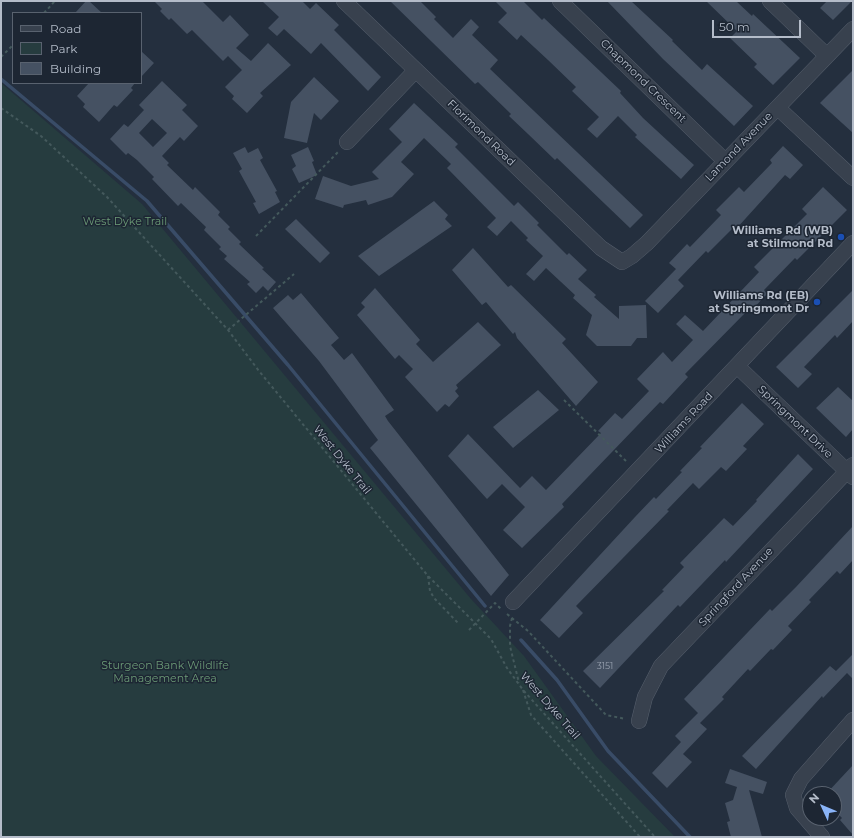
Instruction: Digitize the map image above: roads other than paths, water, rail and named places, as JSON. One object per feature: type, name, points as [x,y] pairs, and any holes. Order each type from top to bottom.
[{"type":"street","name":"Florimond Road","points":[[344,1],[601,248],[622,262]]},
{"type":"street","name":"Chapmond Crescent","points":[[560,1],[725,161]]},
{"type":"street","points":[[770,1],[827,56]]},
{"type":"street","name":"Lamond Avenue","points":[[622,262],[632,256],[647,243],[853,29]]},
{"type":"street","points":[[347,142],[416,70]]},
{"type":"street","points":[[778,108],[853,178]]},
{"type":"street","name":"Williams Road","points":[[513,602],[638,472],[853,243]]},
{"type":"street","name":"Springmont Drive","points":[[737,366],[851,471]]},
{"type":"street","name":"Springford Avenue","points":[[639,721],[646,696],[661,666],[851,471]]},
{"type":"street","points":[[822,837],[797,808],[793,795],[801,779],[853,720]]},
{"type":"waterway","points":[[1,79],[147,201],[288,365],[485,606]]},
{"type":"waterway","points":[[521,640],[557,680],[608,751],[690,837]]},
{"type":"place","name":"Williams Rd (WB) at Stilmond Rd","points":[[841,237]]},
{"type":"place","name":"Williams Rd (EB) at Springmont Dr","points":[[817,302]]},
{"type":"park label","name":"West Dyke Trail","points":[[125,222]]},
{"type":"park label","name":"Sturgeon Bank Wildlife Management Area","points":[[165,672]]}]
